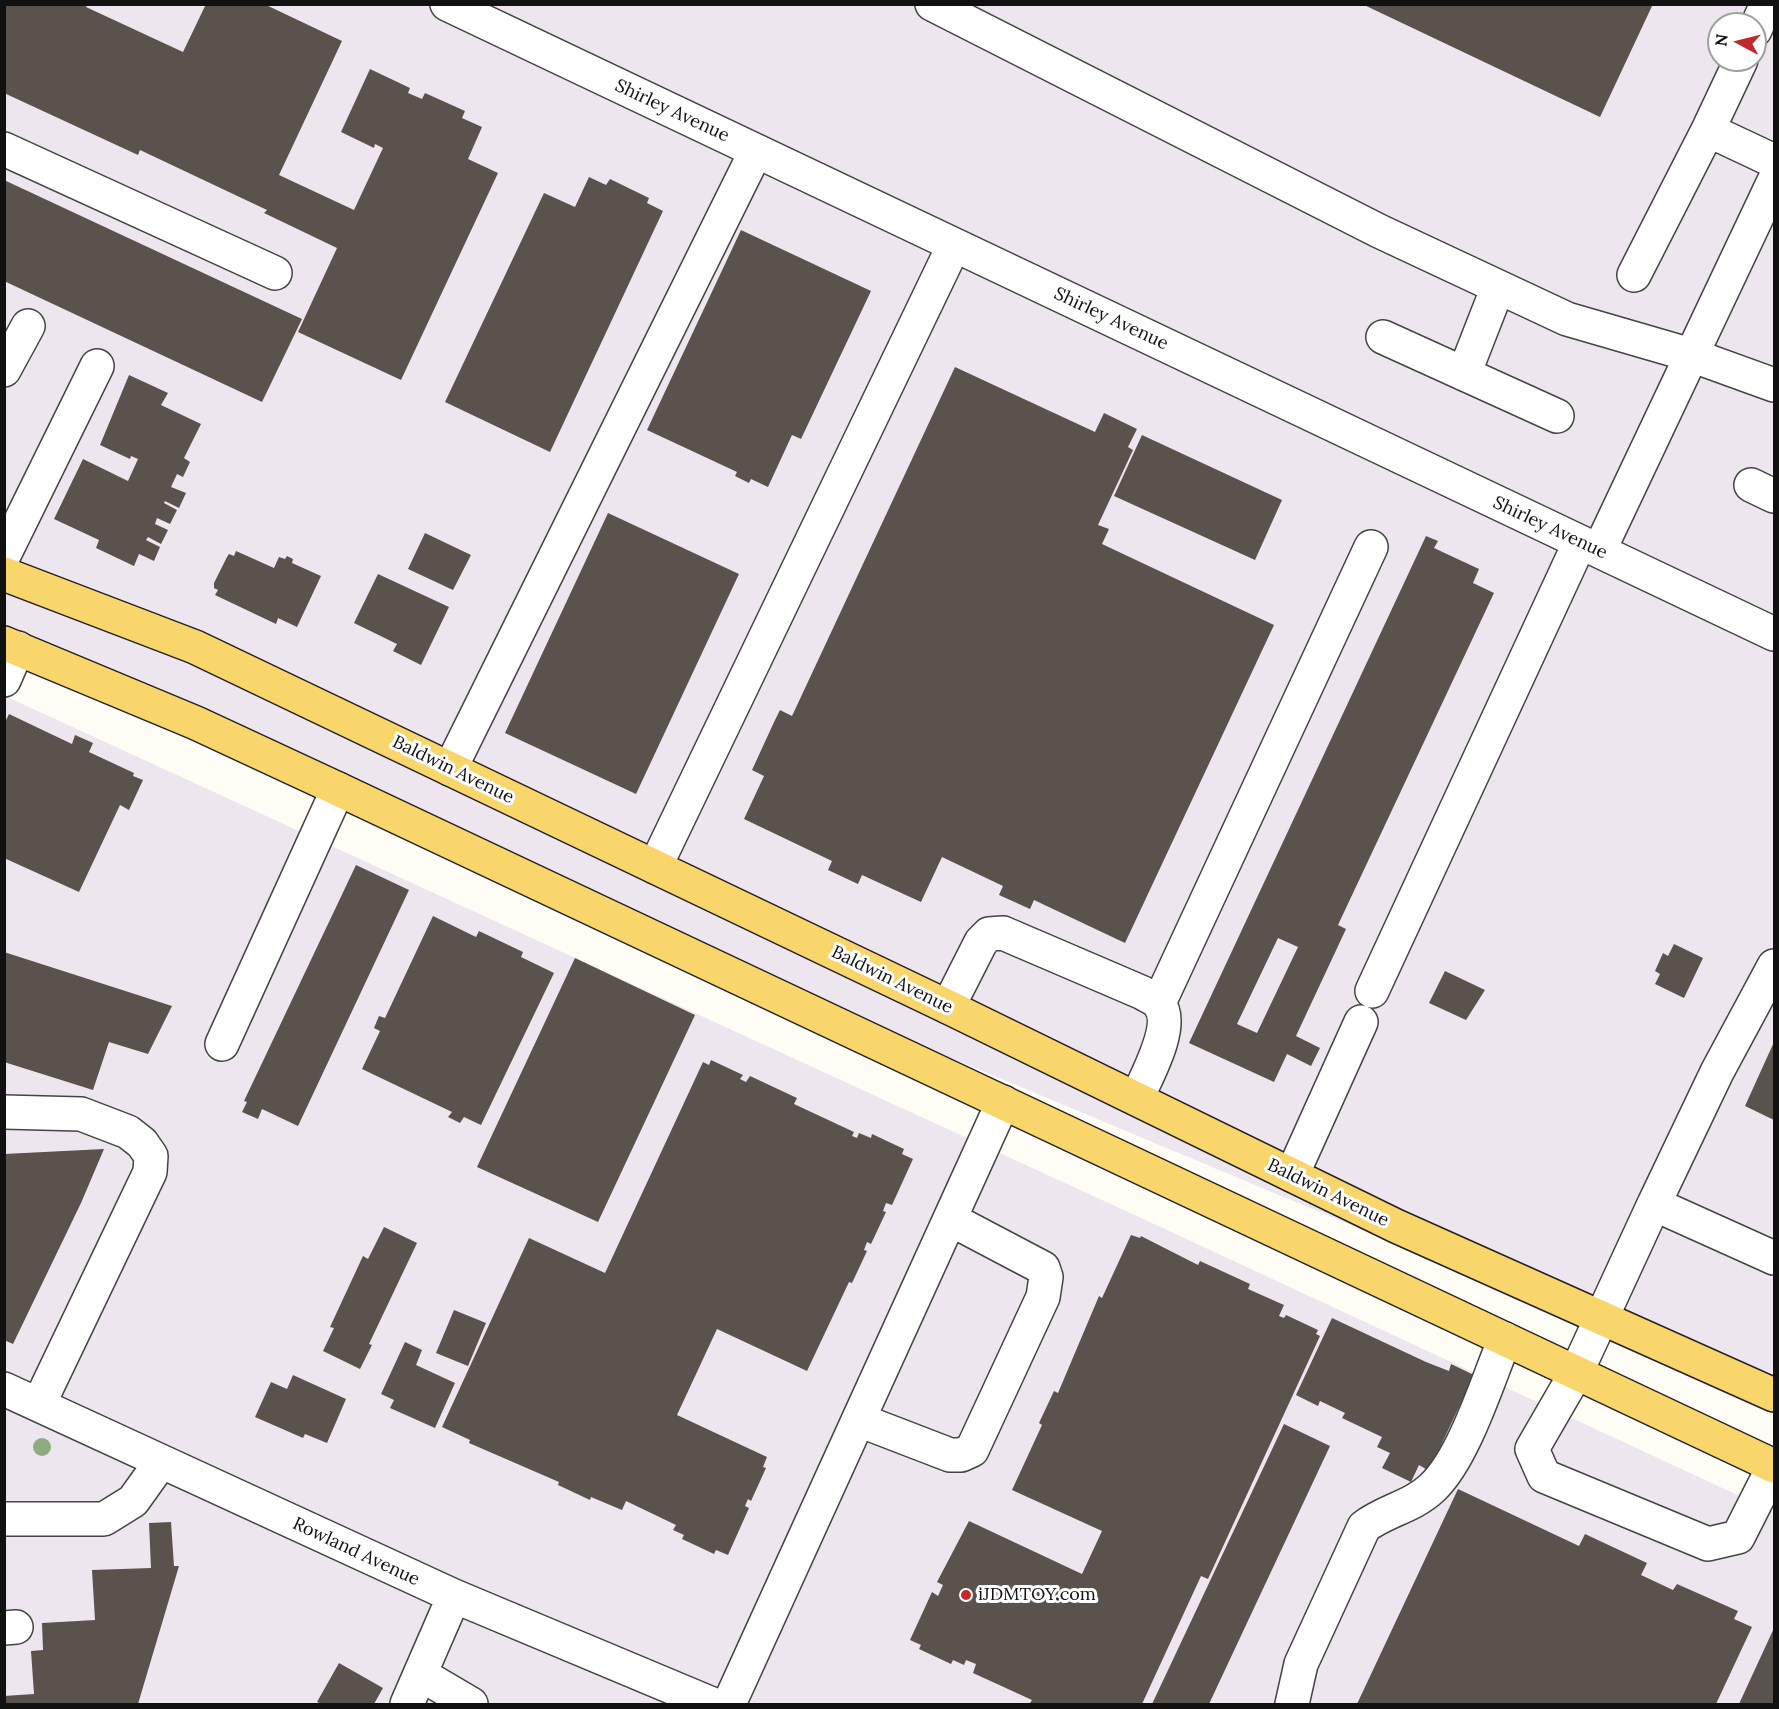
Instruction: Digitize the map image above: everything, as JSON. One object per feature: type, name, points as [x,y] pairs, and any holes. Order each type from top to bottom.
[{"type":"main road","name":"Baldwin Avenue","points":[[4,573],[195,647],[948,1006],[1396,1226],[1774,1395]]},
{"type":"main road","points":[[11,646],[196,723],[338,789],[1774,1466]]},
{"type":"street","name":"Shirley Avenue","points":[[447,4],[1774,634]]},
{"type":"street","points":[[932,4],[1369,226],[1567,319],[1690,355],[1774,385]]},
{"type":"street","points":[[1634,275],[1735,72]]},
{"type":"street","points":[[1708,130],[1774,161]]},
{"type":"street","points":[[4,148],[274,273]]},
{"type":"street","points":[[450,769],[756,151]]},
{"type":"street","points":[[1372,991],[1590,547],[1690,355],[1774,180]]},
{"type":"street","points":[[655,867],[954,245]]},
{"type":"street","points":[[1464,374],[1498,287]]},
{"type":"street","points":[[4,370],[28,326]]},
{"type":"street","points":[[1383,337],[1557,416]]},
{"type":"street","points":[[4,555],[97,366]]},
{"type":"street","points":[[1159,1003],[1371,547]]},
{"type":"street","points":[[4,680],[11,646]]},
{"type":"street","points":[[222,1044],[338,789]]},
{"type":"street","points":[[948,1006],[981,942],[989,934],[1003,933],[1143,993],[1159,1003],[1165,1018],[1163,1037],[1137,1098]]},
{"type":"street","points":[[1774,966],[1716,1072],[1576,1373],[1532,1449],[1544,1476],[1708,1544],[1738,1537],[1774,1466]]},
{"type":"street","points":[[1292,1175],[1361,1022]]},
{"type":"street","points":[[729,1704],[1003,1102]]},
{"type":"street","points":[[4,1112],[81,1114],[128,1132],[142,1143],[151,1156],[150,1172],[39,1404]]},
{"type":"street","points":[[1654,1204],[1774,1258]]},
{"type":"street","points":[[860,1420],[950,1455],[961,1455],[972,1450],[1043,1297],[1046,1277],[1043,1268],[950,1219]]},
{"type":"street","points":[[1292,1704],[1301,1664],[1364,1527],[1373,1520],[1403,1509],[1431,1489],[1450,1467],[1505,1339]]},
{"type":"street","name":"Rowland Avenue","points":[[4,1389],[454,1596],[712,1704]]},
{"type":"street","points":[[4,1519],[104,1519],[133,1501],[161,1462]]},
{"type":"street","points":[[407,1704],[454,1596]]},
{"type":"street","points":[[420,1674],[471,1704]]},
{"type":"shaded area","points":[[4,5],[1774,5],[1774,1402],[607,914],[5,643]]},
{"type":"shaded area","points":[[5,696],[1139,1217],[1774,1512],[1774,1704],[5,1704]]},
{"type":"building","points":[[4,4],[88,4],[86,7],[183,52],[206,4],[264,4],[342,41],[279,175],[354,210],[383,148],[375,144],[374,148],[341,132],[370,69],[410,88],[408,93],[422,99],[425,93],[465,111],[462,118],[482,127],[468,159],[498,173],[401,380],[298,332],[337,248],[264,213],[267,210],[140,150],[138,155],[4,93]]},
{"type":"building","points":[[1362,4],[1653,4],[1600,117]]},
{"type":"building","points":[[589,177],[606,185],[610,179],[649,198],[647,203],[663,211],[550,452],[445,402],[544,193],[575,207]]},
{"type":"building","points":[[4,180],[302,319],[262,402],[4,281]]},
{"type":"building","points":[[741,230],[871,291],[801,439],[792,435],[768,487],[751,479],[749,483],[735,476],[737,472],[647,430]]},
{"type":"building","points":[[955,367],[1095,432],[1104,413],[1137,429],[1128,447],[1133,450],[1098,525],[1109,529],[1102,544],[1274,625],[1125,943],[1034,900],[1030,909],[999,895],[1003,886],[942,857],[921,902],[862,875],[858,884],[828,870],[832,861],[744,819],[764,776],[752,770],[775,720],[780,710],[792,716]]},
{"type":"building","points":[[129,375],[168,393],[161,405],[201,424],[184,458],[190,462],[183,477],[177,474],[171,487],[186,493],[179,508],[165,501],[164,503],[177,510],[170,524],[157,518],[155,524],[168,530],[161,544],[148,537],[146,540],[160,547],[154,561],[139,554],[134,566],[96,548],[99,540],[54,519],[83,459],[128,481],[138,459],[131,456],[130,459],[100,445]]},
{"type":"building","points":[[1142,435],[1282,500],[1255,560],[1114,496]]},
{"type":"building","points":[[608,513],[739,574],[636,794],[505,733]]},
{"type":"building","points":[[425,533],[471,555],[453,590],[408,569]]},
{"type":"building","points":[[1426,536],[1438,541],[1434,548],[1479,569],[1473,583],[1494,593],[1338,925],[1346,929],[1296,1036],[1320,1048],[1311,1066],[1287,1054],[1274,1082],[1189,1043]],"holes":[[[1278,938],[1298,947],[1257,1033],[1237,1024]]]},
{"type":"building","points":[[236,551],[274,568],[279,557],[285,559],[287,556],[293,559],[292,563],[321,576],[297,627],[278,618],[276,624],[215,595],[218,590],[214,588],[214,583],[229,554],[234,556]]},
{"type":"building","points":[[378,574],[449,607],[421,665],[393,651],[397,644],[354,623]]},
{"type":"building","points":[[9,714],[72,744],[75,735],[93,743],[89,752],[134,773],[133,776],[143,780],[129,810],[120,805],[79,892],[4,858],[4,724]]},
{"type":"building","points":[[356,865],[409,890],[298,1126],[262,1109],[258,1119],[242,1112],[247,1102],[244,1101]]},
{"type":"building","points":[[433,916],[476,937],[479,931],[523,952],[521,957],[554,973],[481,1125],[464,1117],[460,1123],[448,1117],[452,1112],[362,1069],[380,1031],[374,1028],[379,1016],[385,1018]]},
{"type":"building","points":[[1674,944],[1703,958],[1684,998],[1655,984],[1660,974],[1655,971],[1663,953],[1668,956]]},
{"type":"building","points":[[4,952],[172,1006],[148,1054],[109,1042],[93,1090],[4,1062]]},
{"type":"building","points":[[575,958],[695,1015],[598,1222],[477,1167]]},
{"type":"building","points":[[1445,971],[1485,990],[1466,1020],[1429,1003]]},
{"type":"building","points":[[1774,1042],[1774,1120],[1745,1106]]},
{"type":"building","points":[[711,1060],[743,1075],[740,1079],[746,1082],[750,1076],[797,1098],[794,1104],[854,1132],[852,1136],[857,1138],[859,1133],[871,1138],[872,1134],[904,1149],[902,1154],[913,1159],[892,1205],[886,1203],[883,1211],[886,1212],[871,1244],[867,1242],[864,1250],[867,1251],[852,1283],[849,1282],[807,1371],[717,1329],[677,1415],[767,1457],[763,1467],[766,1468],[751,1501],[748,1499],[745,1506],[749,1508],[728,1555],[716,1550],[714,1554],[682,1539],[684,1535],[673,1530],[676,1525],[626,1501],[622,1510],[591,1497],[590,1500],[558,1485],[559,1482],[469,1443],[470,1440],[442,1427],[529,1238],[605,1273],[703,1062],[709,1065]]},
{"type":"building","points":[[104,1149],[81,1203],[13,1344],[4,1340],[4,1154]]},
{"type":"building","points":[[384,1227],[417,1243],[369,1344],[372,1345],[360,1369],[323,1351],[334,1328],[330,1327],[363,1256],[368,1259]]},
{"type":"building","points":[[1131,1235],[1140,1238],[1141,1236],[1198,1265],[1200,1261],[1250,1284],[1248,1289],[1284,1305],[1279,1316],[1284,1318],[1286,1315],[1318,1330],[1316,1334],[1320,1336],[1208,1579],[1201,1576],[1142,1704],[1033,1704],[1030,1703],[1032,1700],[973,1673],[976,1664],[966,1660],[964,1665],[953,1660],[951,1664],[919,1649],[921,1645],[910,1640],[932,1592],[938,1596],[943,1585],[937,1582],[969,1521],[1082,1574],[1102,1531],[1012,1490],[1042,1425],[1039,1423],[1054,1391],[1058,1393],[1099,1296],[1102,1298]]},
{"type":"building","points":[[454,1310],[486,1323],[468,1366],[436,1353]]},
{"type":"building","points":[[1332,1318],[1426,1362],[1449,1371],[1451,1364],[1474,1375],[1429,1471],[1419,1465],[1411,1482],[1382,1468],[1390,1453],[1377,1447],[1382,1437],[1342,1418],[1345,1413],[1320,1401],[1318,1406],[1296,1395]]},
{"type":"building","points":[[405,1342],[422,1350],[416,1365],[455,1383],[435,1428],[390,1408],[394,1400],[381,1394]]},
{"type":"building","points":[[293,1375],[346,1399],[327,1443],[305,1434],[303,1438],[255,1417],[271,1382],[287,1389]]},
{"type":"building","points":[[1284,1424],[1330,1446],[1209,1704],[1152,1704]]},
{"type":"building","points":[[1458,1489],[1579,1546],[1585,1534],[1647,1563],[1641,1575],[1673,1590],[1677,1584],[1738,1611],[1734,1619],[1752,1627],[1716,1704],[1357,1704]]},
{"type":"building","points":[[171,1522],[174,1566],[179,1566],[138,1704],[4,1704],[4,1696],[34,1694],[31,1651],[43,1650],[42,1623],[95,1620],[92,1570],[151,1568],[149,1523]]},
{"type":"building","points":[[1774,1628],[1774,1704],[1739,1704]]},
{"type":"building","points":[[339,1663],[383,1688],[374,1704],[322,1704],[317,1702]]},
{"type":"place","name":"iJDMTOY.com","points":[[966,1595]]}]
